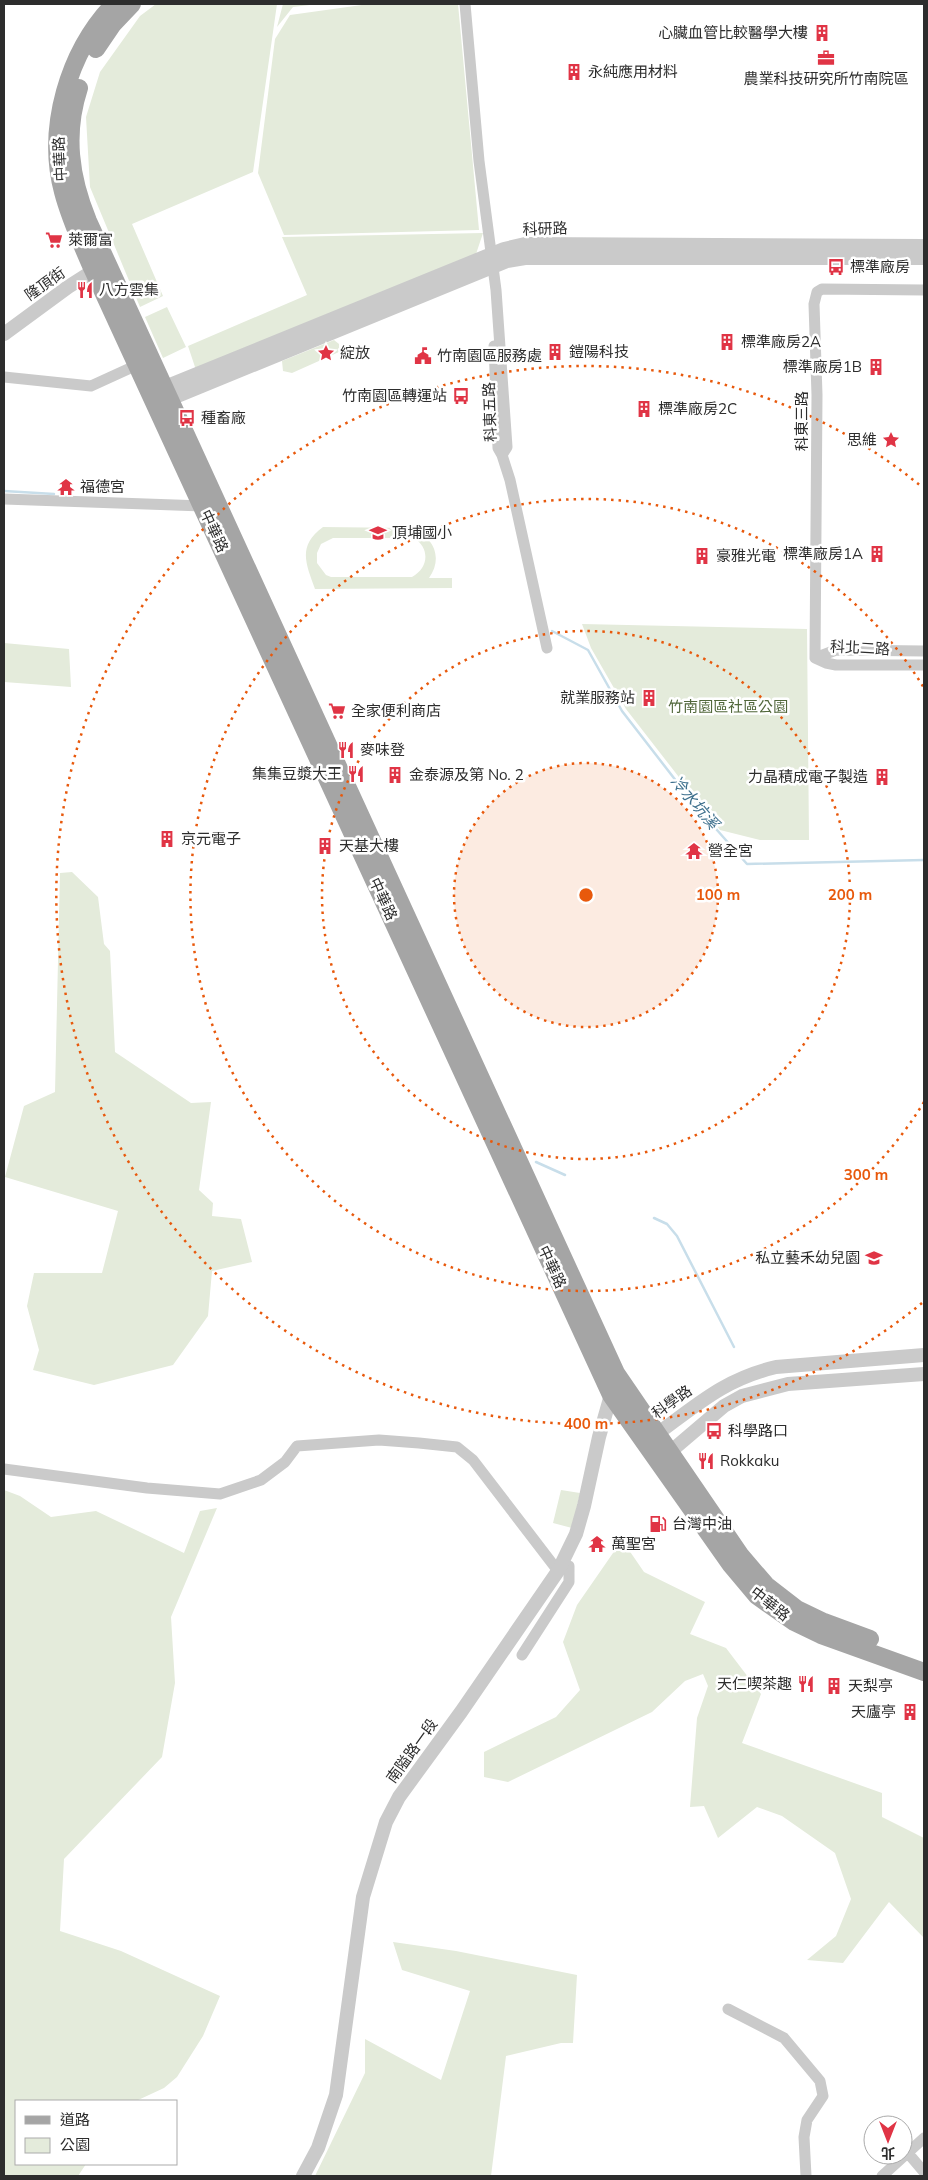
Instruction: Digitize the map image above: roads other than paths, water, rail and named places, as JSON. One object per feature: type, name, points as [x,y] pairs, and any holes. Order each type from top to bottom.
[{"type":"main road","name":"中華路","points":[[114,4],[88,38],[74,68],[64,98],[57,142],[62,191],[76,230],[100,267],[168,393],[209,503]]},
{"type":"main road","name":"中華路","points":[[132,4],[100,41],[85,71],[76,97],[71,131],[71,159],[74,185],[100,267],[138,365],[209,503],[547,1239],[612,1396],[746,1585],[772,1609],[821,1635],[924,1672]]},
{"type":"main road","name":"中華路","points":[[547,1239],[616,1373],[741,1556],[778,1595],[797,1609],[824,1622],[924,1659]]},
{"type":"street","name":"科東五路","points":[[466,4],[479,161],[490,263],[498,448],[502,455],[547,648]]},
{"type":"street","name":"科研路","points":[[168,393],[490,263],[525,244],[924,246]]},
{"type":"street","name":"科研路","points":[[490,263],[525,258],[924,258]]},
{"type":"street","name":"隆頂街","points":[[4,334],[100,267]]},
{"type":"street","name":"科東三路","points":[[815,658],[817,395],[814,304],[817,292],[822,289],[924,290]]},
{"type":"street","points":[[4,377],[91,386],[138,365]]},
{"type":"street","points":[[4,499],[209,503]]},
{"type":"street","name":"科北二路","points":[[815,658],[836,650],[924,651]]},
{"type":"street","name":"科北二路","points":[[815,658],[826,663],[842,665],[924,665]]},
{"type":"street","name":"科學路","points":[[651,1452],[656,1434],[712,1392],[753,1373],[776,1367],[924,1355]]},
{"type":"street","name":"南隘路一段","points":[[303,2176],[318,2148],[336,2095],[363,1897],[386,1822],[409,1782],[461,1712],[560,1567],[576,1534],[584,1506],[598,1438],[612,1396],[616,1373]]},
{"type":"street","points":[[651,1452],[670,1452],[724,1406],[742,1396],[788,1384],[924,1374]]},
{"type":"street","points":[[4,1469],[147,1488],[220,1494],[261,1480],[285,1462],[297,1446],[379,1440],[456,1447],[473,1460],[560,1567],[568,1566],[569,1582],[522,1655]]},
{"type":"street","points":[[728,2009],[784,2038],[820,2081],[823,2096],[807,2120],[804,2137],[806,2176]]},
{"type":"street","points":[[913,2147],[924,2138]]},
{"type":"street","points":[[913,2159],[924,2172]]},
{"type":"street","points":[[882,2176],[893,2165]]},
{"type":"waterway","points":[[4,491],[54,494]]},
{"type":"waterway","name":"冷水坑溪","points":[[552,631],[588,650],[622,711],[694,804],[747,864],[924,860]]},
{"type":"waterway","points":[[536,1162],[565,1175]]},
{"type":"waterway","points":[[654,1218],[667,1224],[677,1236],[734,1347]]},
{"type":"place","name":"心臟血管比較醫學大樓","points":[[822,33]]},
{"type":"place","name":"農業科技研究所竹南院區","points":[[826,58]]},
{"type":"place","name":"永純應用材料","points":[[574,72]]},
{"type":"place","name":"萊爾富","points":[[54,240]]},
{"type":"place","name":"標準廠房","points":[[836,267]]},
{"type":"place","name":"八方雲集","points":[[85,290]]},
{"type":"place","name":"標準廠房2A","points":[[727,342]]},
{"type":"place","name":"鎧陽科技","points":[[555,352]]},
{"type":"place","name":"綻放","points":[[326,353]]},
{"type":"place","name":"竹南園區服務處","points":[[423,356]]},
{"type":"place","name":"標準廠房1B","points":[[876,367]]},
{"type":"place","name":"竹南園區轉運站","points":[[461,396]]},
{"type":"place","name":"標準廠房2C","points":[[644,409]]},
{"type":"place","name":"種畜廠","points":[[187,418]]},
{"type":"place","name":"思維","points":[[891,440]]},
{"type":"place","name":"福德宮","points":[[66,487]]},
{"type":"place","name":"頂埔國小","points":[[378,533]]},
{"type":"place","name":"標準廠房1A","points":[[877,554]]},
{"type":"place","name":"豪雅光電","points":[[702,556]]},
{"type":"place","name":"就業服務站","points":[[649,698]]},
{"type":"place","name":"全家便利商店","points":[[337,711]]},
{"type":"place","name":"麥味登","points":[[346,750]]},
{"type":"place","name":"集集豆漿大王","points":[[356,774]]},
{"type":"place","name":"金泰源及第 No. 2","points":[[395,775]]},
{"type":"place","name":"力晶積成電子製造","points":[[882,777]]},
{"type":"place","name":"京元電子","points":[[167,839]]},
{"type":"place","name":"天基大樓","points":[[325,846]]},
{"type":"place","name":"營全宮","points":[[694,851]]},
{"type":"place","name":"私立藝禾幼兒園","points":[[874,1258]]},
{"type":"place","name":"科學路口","points":[[714,1431]]},
{"type":"place","name":"Rokkaku","points":[[706,1461]]},
{"type":"place","name":"台灣中油","points":[[658,1524]]},
{"type":"place","name":"萬聖宮","points":[[597,1544]]},
{"type":"place","name":"天仁喫茶趣","points":[[806,1684]]},
{"type":"place","name":"天梨亭","points":[[834,1686]]},
{"type":"place","name":"天廬亭","points":[[910,1712]]},
{"type":"park label","name":"竹南園區社區公園","points":[[728,707]]}]
